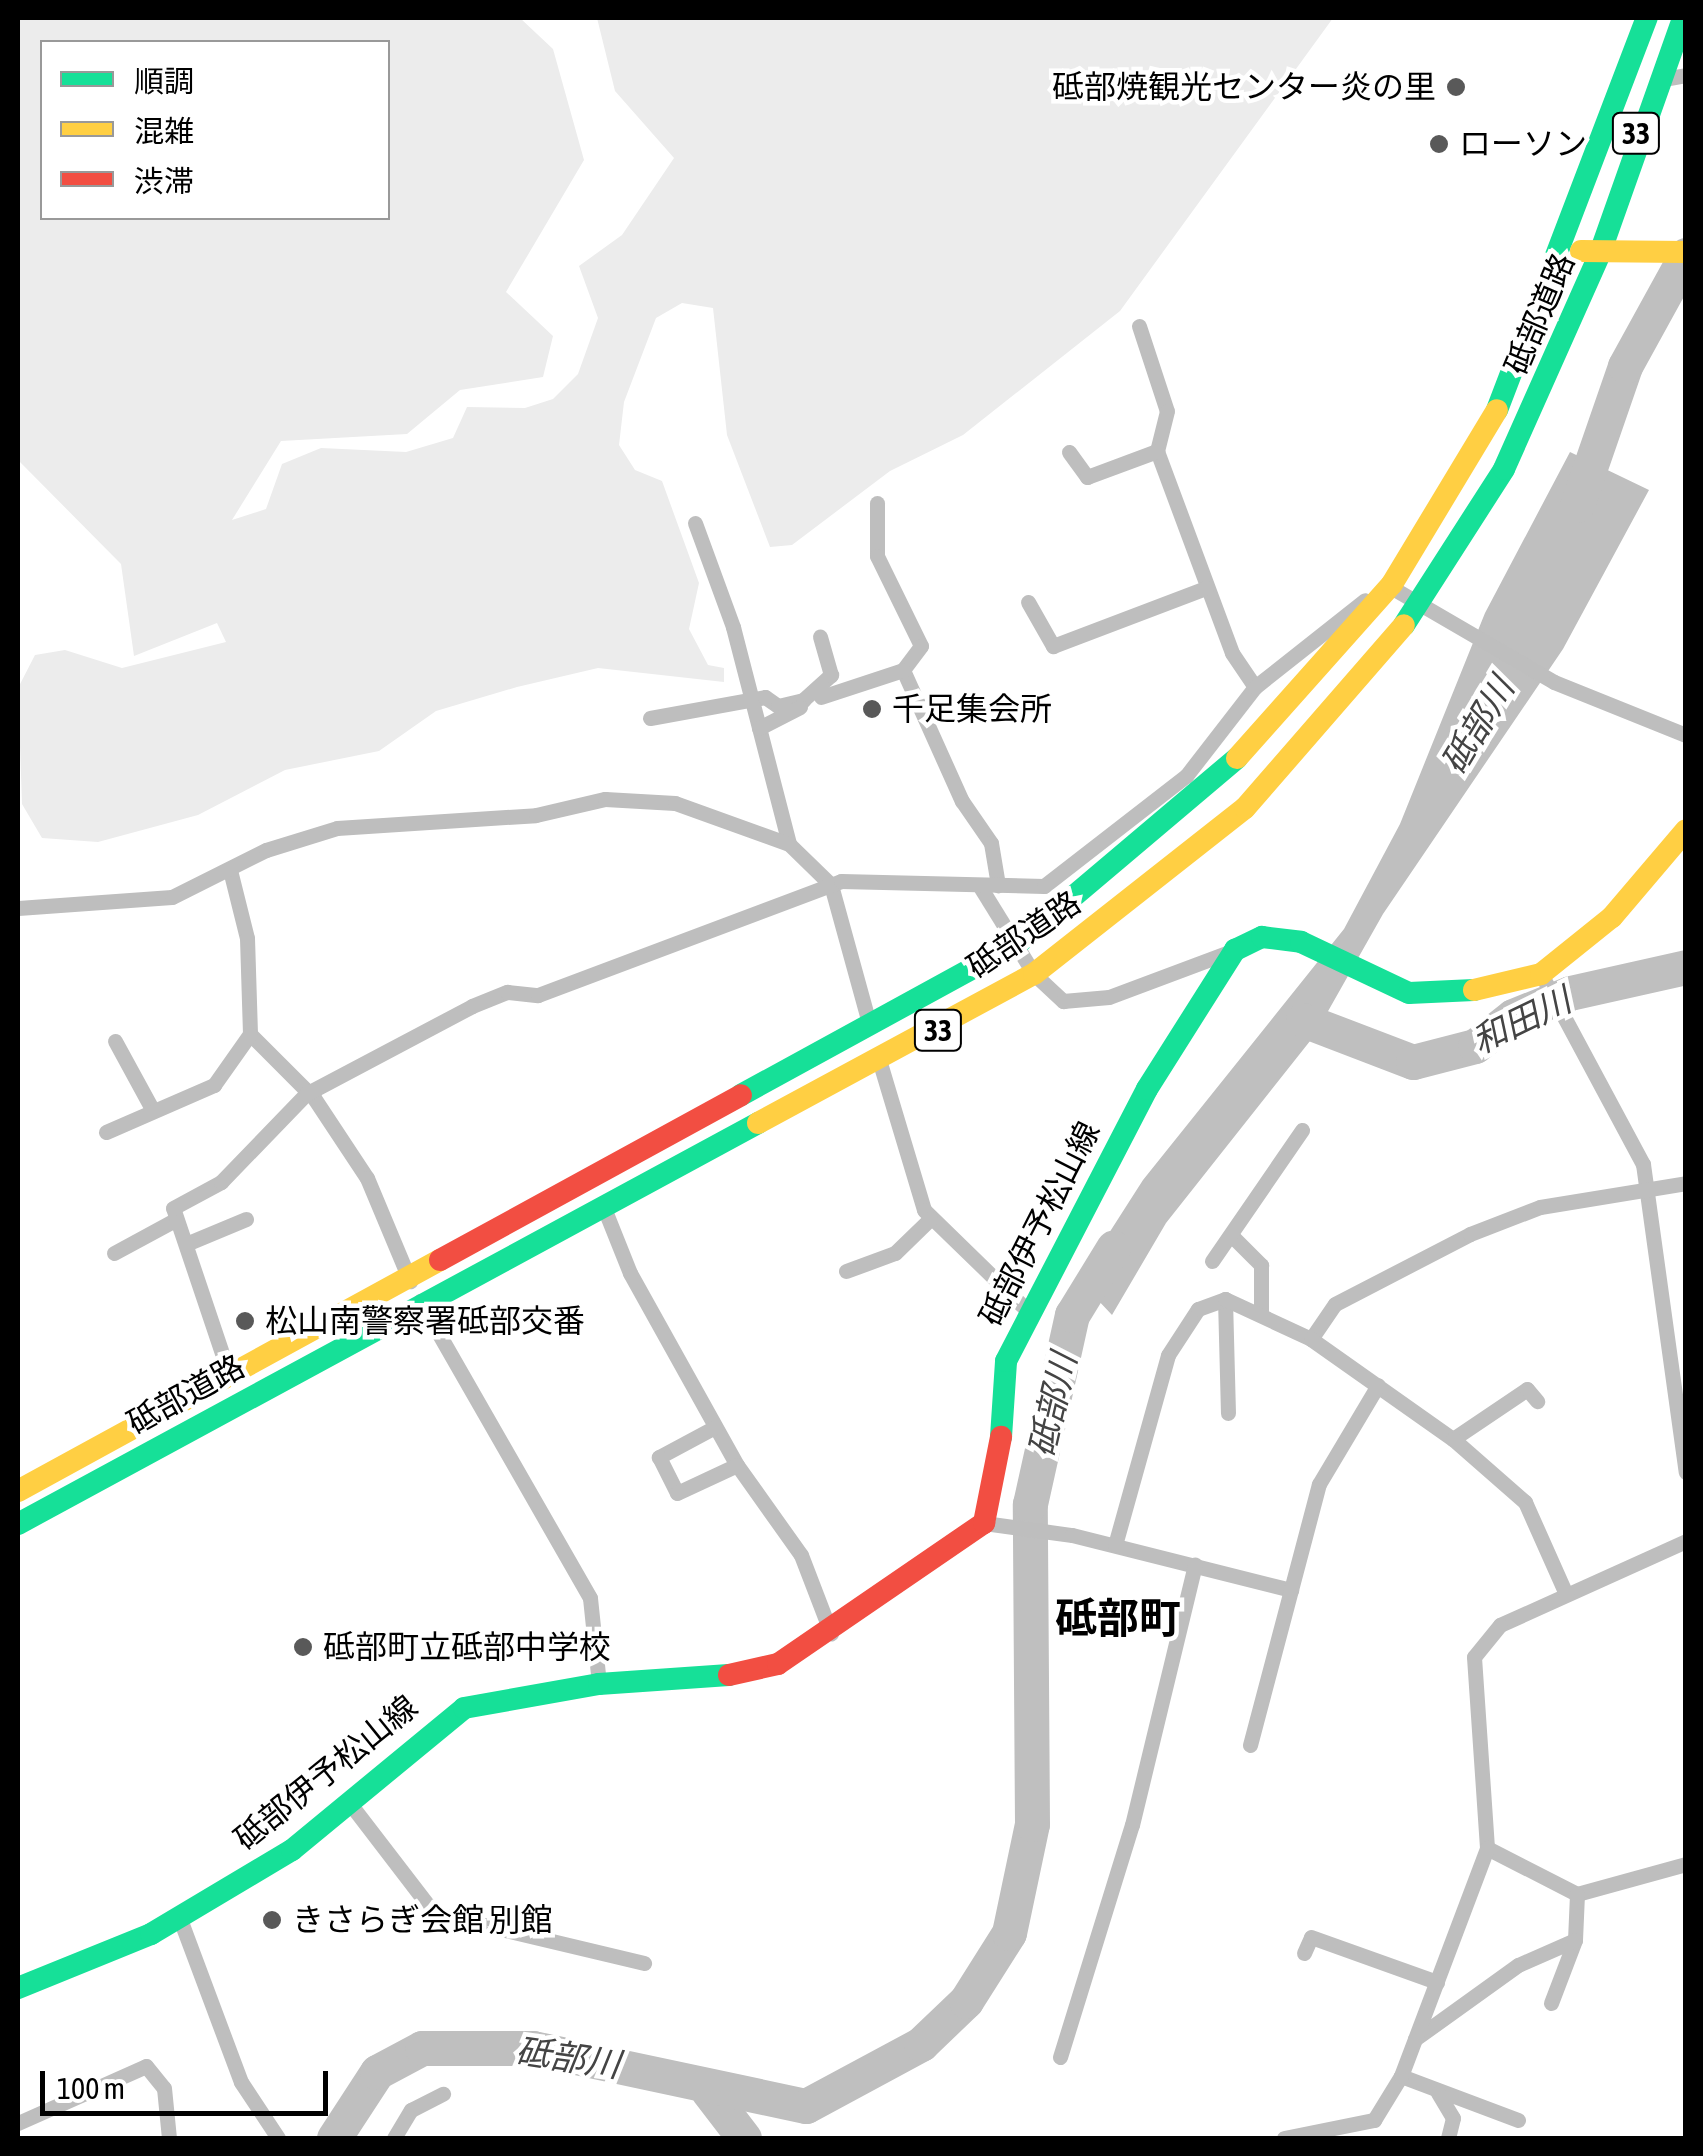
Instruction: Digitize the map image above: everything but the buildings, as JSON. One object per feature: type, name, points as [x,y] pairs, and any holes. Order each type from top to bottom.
[{"type":"main road","name":"砥部道路","points":[[18,1491],[410,1280],[1017,944],[1207,792],[1392,584],[1503,400],[1647,18]]},
{"type":"main road","name":"砥部道路","points":[[18,1524],[422,1304],[880,1063],[1034,974],[1245,808],[1422,605],[1553,372],[1600,253],[1654,80],[1683,18]]},
{"type":"main road","points":[[1563,249],[1600,253],[1686,252]]},
{"type":"main road","points":[[1234,950],[1262,937],[1300,942],[1379,980],[1454,995],[1543,978],[1612,916],[1686,830]]},
{"type":"main road","name":"砥部伊予松山線","points":[[18,1988],[180,1919],[292,1850],[464,1708],[599,1684],[732,1676],[778,1664],[830,1633],[984,1523],[999,1470],[1006,1360],[1028,1311],[1234,950]]},
{"type":"street","points":[[1654,80],[1686,75]]},
{"type":"street","points":[[1138,326],[1167,411],[1157,451],[1206,588],[1255,688]]},
{"type":"street","points":[[1069,452],[1086,477],[1157,451]]},
{"type":"street","points":[[759,728],[855,682],[903,670],[921,646],[877,556],[878,503]]},
{"type":"street","points":[[694,524],[753,700],[789,844]]},
{"type":"street","points":[[230,1377],[173,1208],[221,1182],[306,1094],[490,999],[538,995],[831,885],[1044,886],[1085,860],[1186,776],[1255,688],[1392,584],[1466,636],[1554,682],[1686,734]]},
{"type":"street","points":[[1028,602],[1052,646],[1206,588]]},
{"type":"street","points":[[650,718],[753,700],[778,706],[825,688],[831,675],[820,638]]},
{"type":"street","points":[[903,670],[949,776],[991,843],[998,885]]},
{"type":"street","points":[[18,908],[138,905],[337,828],[536,815],[605,799],[675,803],[789,844],[831,885],[870,1028]]},
{"type":"street","points":[[106,1132],[214,1085],[250,1034],[247,938],[230,870]]},
{"type":"street","points":[[979,885],[1034,974],[1063,1000],[1083,1003],[1234,950]]},
{"type":"street","points":[[1543,978],[1644,1164],[1686,1472]]},
{"type":"street","points":[[250,1034],[306,1094],[367,1178],[422,1304],[590,1598],[599,1684]]},
{"type":"street","points":[[115,1041],[152,1109]]},
{"type":"street","points":[[880,1063],[930,1218],[1028,1311]]},
{"type":"street","points":[[1212,1261],[1302,1130]]},
{"type":"street","points":[[1312,1338],[1335,1304],[1470,1234],[1540,1207],[1646,1185],[1686,1183]]},
{"type":"street","points":[[604,1208],[630,1273],[737,1465],[801,1554],[830,1633]]},
{"type":"street","points":[[846,1271],[895,1253],[930,1218]]},
{"type":"street","points":[[186,1244],[246,1219]]},
{"type":"street","points":[[114,1253],[174,1220]]},
{"type":"street","points":[[1232,1237],[1261,1265],[1261,1312]]},
{"type":"street","points":[[1225,1299],[1228,1413]]},
{"type":"street","points":[[1115,1546],[1168,1355],[1198,1309],[1225,1299],[1312,1338],[1452,1439],[1524,1502],[1566,1594]]},
{"type":"street","points":[[1250,1745],[1319,1484],[1378,1385]]},
{"type":"street","points":[[1452,1439],[1527,1390],[1537,1401]]},
{"type":"street","points":[[716,1426],[659,1457],[677,1493],[737,1465]]},
{"type":"street","points":[[984,1523],[1072,1535],[1291,1590]]},
{"type":"street","points":[[1284,2138],[1374,2120],[1401,2076],[1488,1848],[1474,1657],[1481,1638],[1566,1594],[1686,1542]]},
{"type":"street","points":[[1060,2057],[1132,1825],[1196,1565]]},
{"type":"street","points":[[348,1801],[434,1913],[644,1963]]},
{"type":"street","points":[[1488,1848],[1577,1894],[1686,1864]]},
{"type":"street","points":[[1551,2003],[1575,1940],[1577,1894]]},
{"type":"street","points":[[180,1919],[241,2082],[278,2138]]},
{"type":"street","points":[[1304,1953],[1317,1920]]},
{"type":"street","points":[[1311,1937],[1437,1982]]},
{"type":"street","points":[[1415,2039],[1518,1964],[1575,1940]]},
{"type":"street","points":[[18,2123],[146,2066],[164,2088],[169,2138]]},
{"type":"street","points":[[1401,2076],[1518,2120]]},
{"type":"street","points":[[1438,2093],[1453,2118],[1448,2138]]},
{"type":"street","points":[[400,2136],[411,2110],[442,2094]]},
{"type":"shaded area","points":[[18,18],[520,18],[553,49],[584,160],[506,292],[553,336],[543,377],[460,390],[407,434],[281,441],[232,520],[266,509],[282,464],[321,448],[406,452],[453,438],[467,407],[525,408],[553,399],[578,374],[598,318],[579,266],[622,235],[674,158],[615,91],[597,18],[1333,18],[1120,311],[963,435],[890,471],[792,545],[770,547],[727,435],[713,308],[682,303],[656,318],[624,402],[619,445],[635,470],[662,481],[699,583],[689,629],[708,665],[724,668],[724,682],[598,668],[436,711],[379,751],[285,770],[198,815],[98,842],[42,838],[22,804],[18,688],[35,655],[65,650],[122,668],[226,642],[217,623],[134,656],[121,564],[18,460]]},
{"type":"water","points":[[1570,452],[1649,490],[1563,649],[1383,914],[1314,1036],[1166,1223],[1112,1315],[1079,1280],[1143,1180],[1344,929],[1400,824],[1485,613]]},
{"type":"waterway","name":"砥部川","points":[[1577,505],[1625,366],[1686,255]]},
{"type":"waterway","name":"和田川","points":[[1303,1020],[1413,1062],[1475,1046],[1513,1016],[1570,993],[1686,967]]},
{"type":"waterway","name":"砥部川","points":[[334,2138],[377,2072],[422,2048],[533,2048],[806,2106],[921,2044],[966,2001],[1009,1933],[1032,1824],[1030,1504],[1072,1315],[1113,1248]]},
{"type":"waterway","points":[[708,2091],[744,2138]]},
{"type":"traffic: fast","points":[[1497,410],[1647,18]]},
{"type":"traffic: fast","points":[[1404,625],[1504,469],[1600,253],[1683,18]]},
{"type":"traffic: fast","points":[[741,1095],[1017,944],[1237,758]]},
{"type":"traffic: fast","points":[[1001,1437],[1006,1361],[1147,1089],[1235,950],[1262,937],[1301,942],[1409,993],[1474,990]]},
{"type":"traffic: fast","points":[[18,1524],[758,1123]]},
{"type":"traffic: fast","points":[[18,1988],[151,1934],[292,1850],[464,1708],[599,1684],[729,1675]]},
{"type":"traffic: slow","points":[[1581,251],[1686,252]]},
{"type":"traffic: slow","points":[[1237,758],[1392,584],[1497,410]]},
{"type":"traffic: slow","points":[[758,1123],[1034,974],[1245,808],[1404,625]]},
{"type":"traffic: slow","points":[[1474,990],[1541,974],[1612,917],[1686,830]]},
{"type":"traffic: slow","points":[[18,1491],[440,1260]]},
{"type":"traffic: jam","points":[[440,1260],[741,1095]]},
{"type":"traffic: jam","points":[[729,1675],[778,1664],[984,1523],[1001,1437]]},
{"type":"place","name":"砥部焼観光センター炎の里","points":[[1456,87]]},
{"type":"place","name":"ローソン","points":[[1439,144]]},
{"type":"place","name":"千足集会所","points":[[872,709]]},
{"type":"place","name":"松山南警察署砥部交番","points":[[245,1321]]},
{"type":"place","name":"砥部町立砥部中学校","points":[[303,1647]]},
{"type":"place","name":"きさらぎ会館 別館","points":[[272,1920]]},
{"type":"district","name":"砥部町","points":[[1118,1618]]}]
